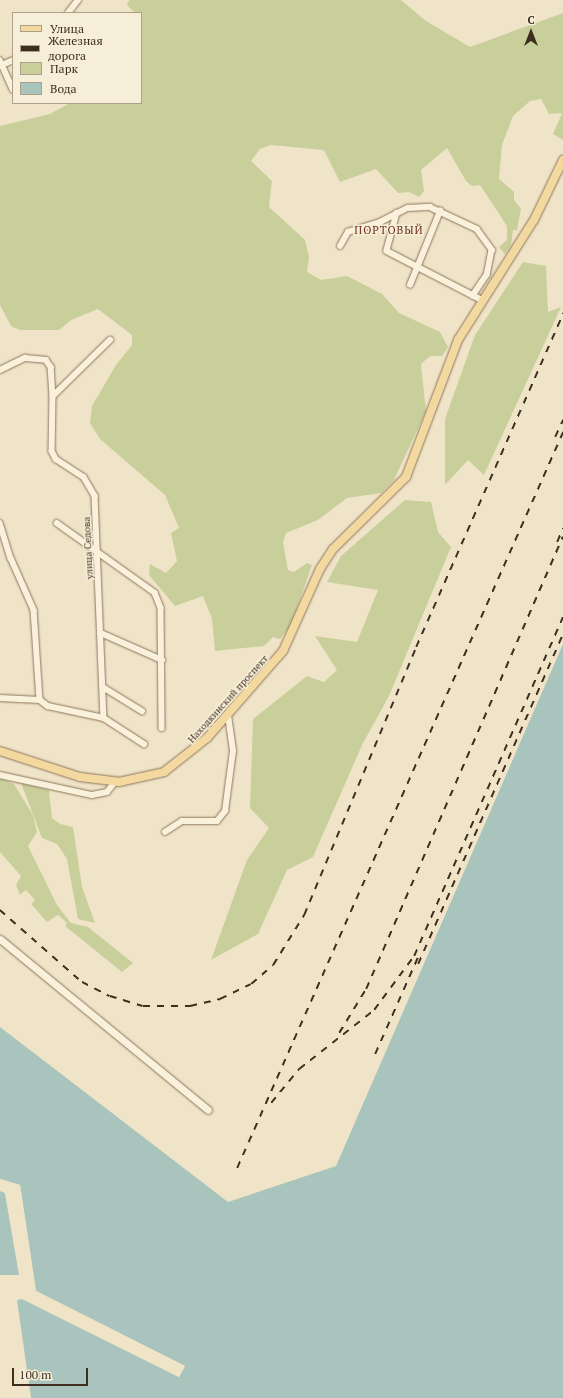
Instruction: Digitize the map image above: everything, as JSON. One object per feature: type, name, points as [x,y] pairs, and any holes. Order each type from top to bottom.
[{"type":"main road","name":"Находкинский проспект","points":[[0,751],[80,777],[115,782],[142,779],[175,766],[228,715],[283,651],[320,569],[333,549],[392,494],[411,468],[458,340],[531,225],[563,160]]},
{"type":"street","points":[[69,12],[78,0]]},
{"type":"street","points":[[12,60],[1,63],[12,87]]},
{"type":"street","points":[[340,246],[348,232],[416,206],[440,211],[477,229],[492,250],[487,274],[473,296]]},
{"type":"street","points":[[410,285],[440,211]]},
{"type":"street","points":[[398,213],[387,251],[416,268],[482,300]]},
{"type":"street","points":[[54,396],[110,340]]},
{"type":"street","name":"улица Седова","points":[[0,370],[25,358],[46,360],[51,367],[54,396],[52,451],[56,459],[77,470],[91,487],[98,552],[104,718]]},
{"type":"street","points":[[0,523],[11,558],[34,610],[40,700]]},
{"type":"street","points":[[57,523],[155,593],[161,608],[162,728]]},
{"type":"street","points":[[101,633],[162,660]]},
{"type":"street","points":[[103,687],[142,712]]},
{"type":"street","points":[[0,698],[40,700],[48,706],[104,718],[144,744]]},
{"type":"street","points":[[166,832],[182,821],[217,821],[225,811],[233,751],[228,715]]},
{"type":"street","points":[[0,775],[92,795],[107,792],[115,782]]},
{"type":"street","points":[[0,939],[208,1110]]},
{"type":"green space","points":[[129,0],[401,0],[426,21],[470,47],[563,13],[563,140],[553,134],[562,113],[549,114],[541,99],[530,101],[513,116],[502,145],[499,179],[514,192],[514,200],[521,209],[517,230],[513,230],[511,245],[505,254],[499,247],[507,240],[507,226],[480,185],[472,186],[466,181],[447,148],[421,170],[424,191],[419,197],[409,192],[398,193],[376,169],[340,182],[324,150],[271,145],[260,149],[251,161],[272,181],[269,207],[305,240],[309,257],[307,272],[321,280],[347,276],[382,294],[399,313],[440,332],[448,347],[442,356],[430,356],[421,364],[426,411],[394,480],[381,493],[347,498],[318,520],[286,533],[283,542],[288,570],[294,572],[307,563],[312,565],[291,625],[280,639],[273,637],[264,646],[215,651],[212,619],[203,596],[175,606],[149,575],[150,564],[166,573],[177,561],[171,533],[179,528],[165,495],[100,439],[90,423],[92,406],[116,365],[132,345],[132,335],[98,309],[71,320],[59,330],[20,330],[11,326],[0,305],[0,126],[50,114],[68,104],[142,104],[142,12],[134,12],[127,5]]},
{"type":"green space","points":[[523,262],[546,266],[548,312],[561,307],[484,475],[468,460],[445,485],[445,419],[475,335]]},
{"type":"green space","points":[[405,500],[431,502],[438,532],[451,547],[389,696],[363,743],[313,857],[287,870],[258,934],[211,960],[247,860],[269,828],[250,808],[253,719],[307,676],[324,682],[337,670],[315,636],[357,642],[378,590],[327,582],[341,556]]},
{"type":"green space","points":[[0,778],[14,784],[33,815],[37,832],[28,846],[57,905],[71,923],[88,927],[133,963],[122,972],[65,926],[67,923],[58,915],[47,922],[31,904],[35,900],[26,890],[20,895],[16,885],[21,876],[0,852]]},
{"type":"green space","points":[[21,783],[49,790],[52,818],[60,824],[73,827],[82,887],[95,923],[78,919],[67,859],[57,844],[42,838]]},
{"type":"water","points":[[563,644],[563,1398],[31,1398],[17,1300],[22,1299],[179,1377],[185,1366],[36,1291],[20,1185],[0,1179],[0,1027],[228,1202],[336,1166]]},
{"type":"water","points":[[0,1191],[5,1193],[19,1275],[0,1275]]},
{"type":"pier","points":[[0,1179],[20,1185],[36,1291],[185,1366],[179,1377],[22,1299],[178,1374],[182,1367],[34,1292],[18,1187]]},
{"type":"pier","points":[[0,1189],[7,1192],[20,1277],[5,1193]]},
{"type":"railway","points":[[0,910],[82,982],[110,996],[143,1006],[190,1006],[220,999],[251,984],[273,965],[304,915],[416,647],[563,313]]},
{"type":"railway","points":[[555,437],[563,420]]},
{"type":"railway","points":[[237,1168],[563,432]]},
{"type":"railway","points":[[557,542],[563,528]]},
{"type":"railway","points":[[339,1033],[366,989],[563,537]]},
{"type":"railway","points":[[271,1103],[299,1069],[374,1010],[414,956],[563,617]]},
{"type":"railway","points":[[418,964],[563,633]]},
{"type":"railway","points":[[375,1054],[418,957]]},
{"type":"district","name":"ПОРТОВЫЙ","points":[[389,230]]}]
